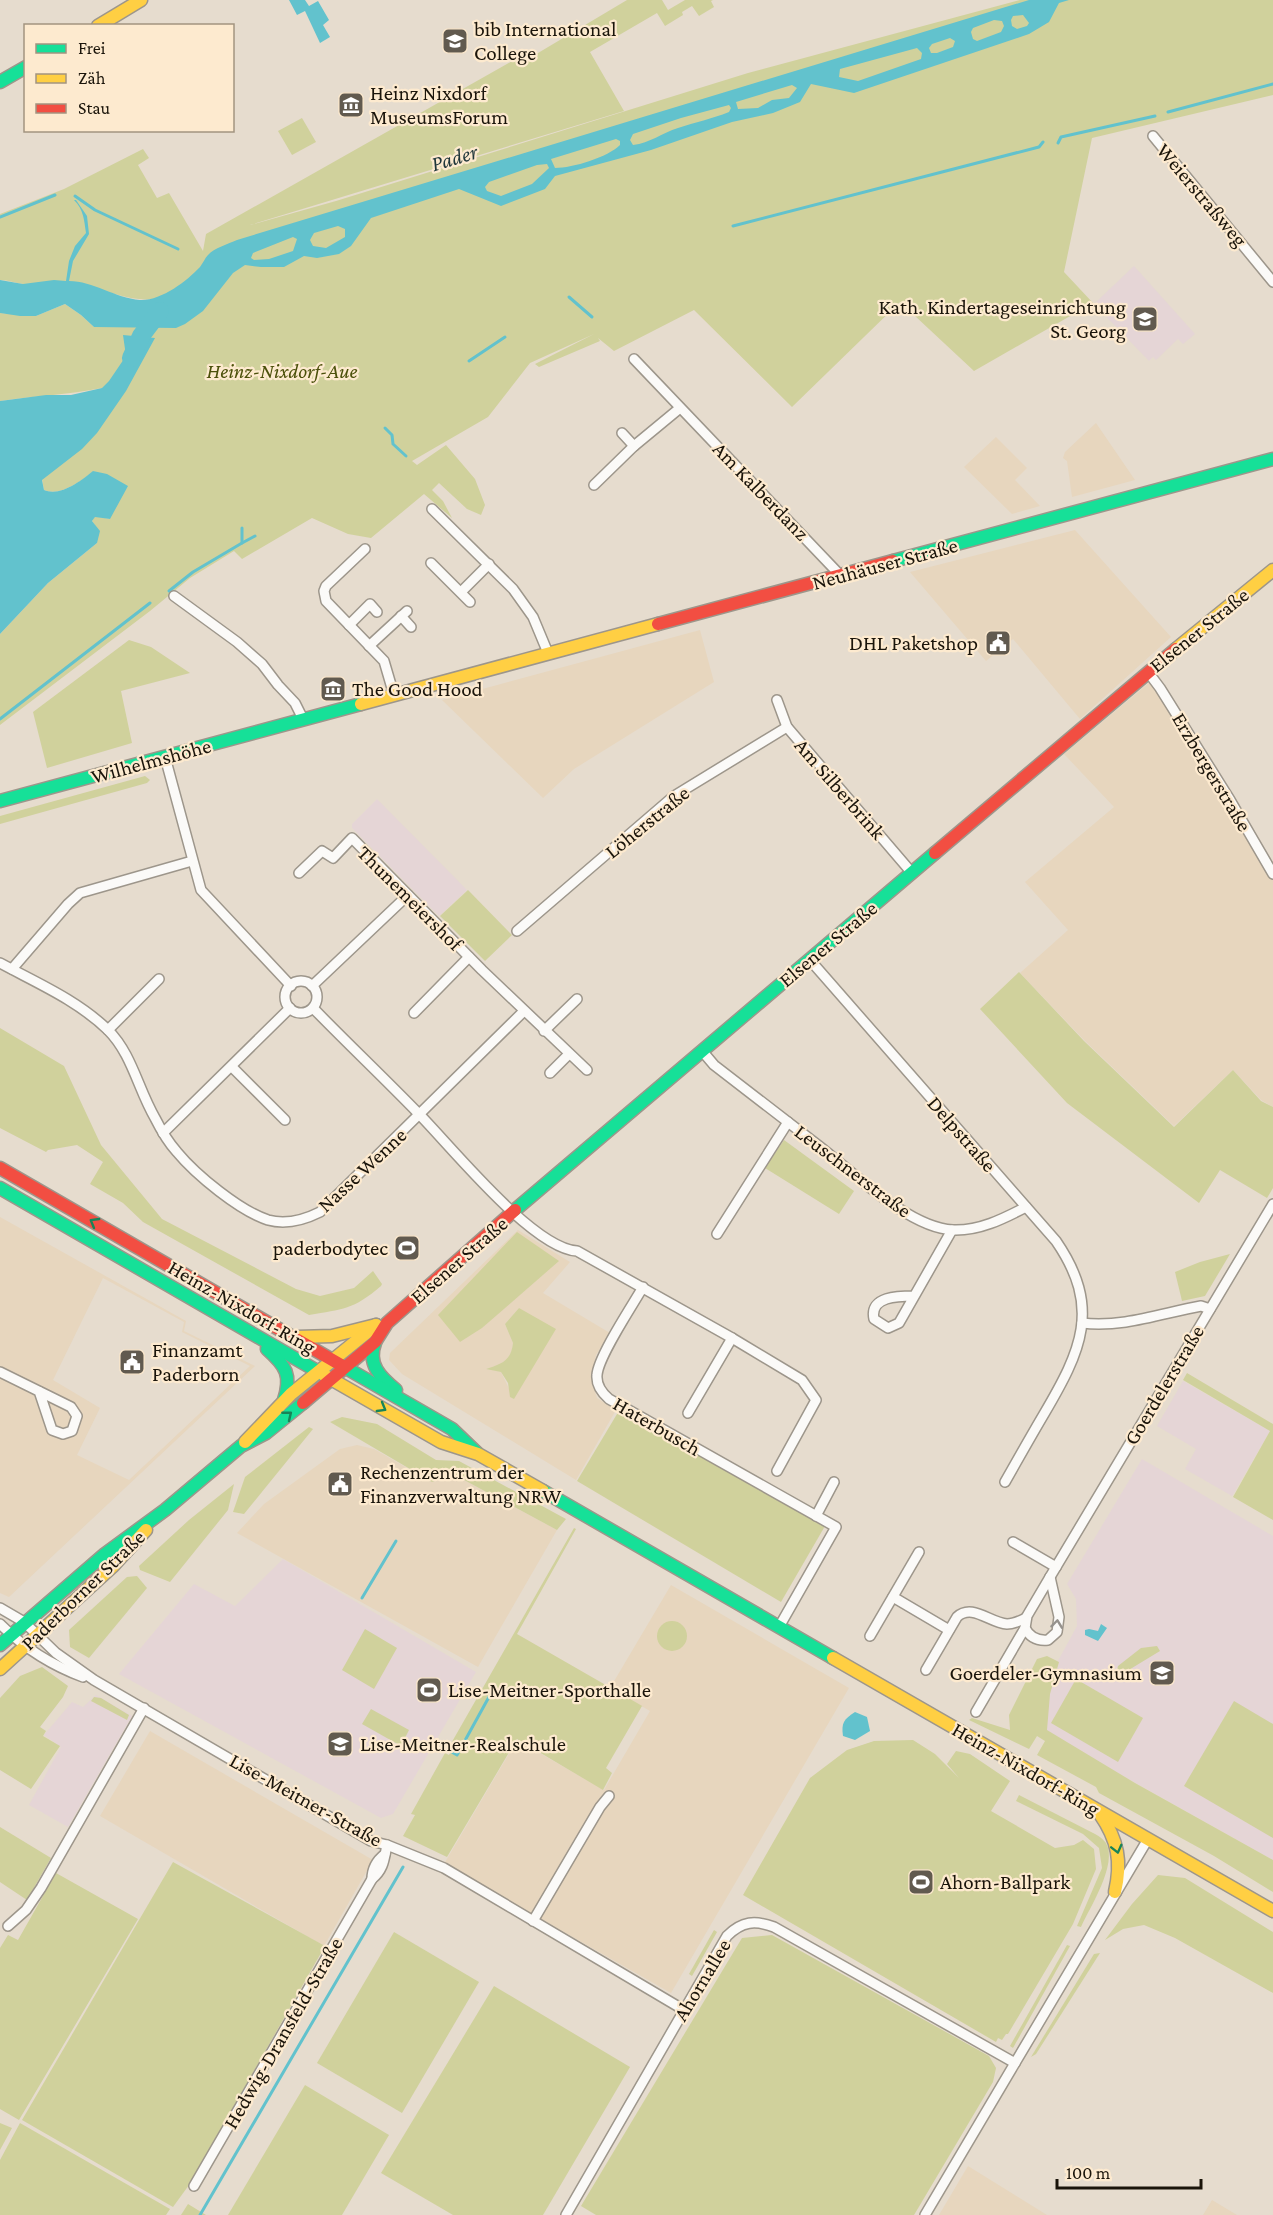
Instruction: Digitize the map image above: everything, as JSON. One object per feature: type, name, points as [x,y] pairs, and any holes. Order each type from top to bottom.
[{"type":"main road","points":[[101,24],[141,0]]},
{"type":"main road","points":[[0,82],[24,68]]},
{"type":"main road","name":"Neuhäuser Straße","points":[[496,667],[1273,459]]},
{"type":"main road","name":"Elsener Straße","points":[[318,1371],[381,1324],[1148,672],[1273,570]]},
{"type":"main road","name":"Wilhelmshöhe","points":[[0,801],[496,667]]},
{"type":"main road","name":"Heinz-Nixdorf-Ring","points":[[0,1168],[452,1429],[478,1454]]},
{"type":"main road","name":"Heinz-Nixdorf-Ring","points":[[0,1188],[445,1444],[478,1454],[1273,1911]]},
{"type":"main road","points":[[292,1336],[329,1337],[381,1324]]},
{"type":"main road","name":"Elsener Straße","points":[[331,1379],[375,1342],[381,1324]]},
{"type":"main road","points":[[257,1336],[264,1347],[281,1361],[288,1372],[288,1384],[283,1401]]},
{"type":"main road","points":[[375,1342],[371,1353],[375,1372],[397,1391],[404,1401]]},
{"type":"main road","name":"Paderborner Straße","points":[[0,1645],[105,1554],[165,1510],[241,1446],[260,1423],[318,1371]]},
{"type":"main road","name":"Paderborner Straße","points":[[241,1446],[266,1433],[331,1379]]},
{"type":"main road","name":"Paderborner Straße","points":[[0,1669],[113,1566],[165,1510]]},
{"type":"main road","points":[[1097,1811],[1112,1831],[1120,1857],[1120,1872],[1115,1892]]},
{"type":"street","name":"Weierstraßweg","points":[[1153,136],[1273,282]]},
{"type":"street","name":"Am Kalberdanz","points":[[634,359],[840,575]]},
{"type":"street","points":[[594,485],[634,446],[681,408]]},
{"type":"street","points":[[622,433],[634,446]]},
{"type":"street","points":[[432,509],[513,589],[533,617],[548,653]]},
{"type":"street","points":[[365,549],[326,586],[324,591],[326,601],[384,661],[394,695]]},
{"type":"street","points":[[431,563],[470,602]]},
{"type":"street","points":[[461,592],[489,564]]},
{"type":"street","points":[[174,596],[237,642],[262,664],[295,703],[303,719]]},
{"type":"street","points":[[349,625],[369,603],[377,612]]},
{"type":"street","points":[[369,646],[404,613],[411,627]]},
{"type":"street","name":"Erzbergerstraße","points":[[1148,672],[1225,791],[1273,874]]},
{"type":"street","name":"Am Silberbrink","points":[[777,700],[787,727],[912,873]]},
{"type":"street","name":"Löherstraße","points":[[517,931],[674,796],[787,727]]},
{"type":"street","points":[[165,757],[201,890],[291,986]]},
{"type":"street","name":"Thunemeiershof","points":[[299,873],[322,851],[333,858],[352,838],[469,957],[587,1070]]},
{"type":"street","points":[[12,969],[80,893],[192,861]]},
{"type":"street","points":[[312,986],[408,895]]},
{"type":"street","name":"Thunemeiershof","points":[[414,1014],[469,957]]},
{"type":"street","name":"Delpstraße","points":[[810,960],[1056,1241],[1068,1258],[1080,1287],[1082,1323],[1073,1363],[1005,1482]]},
{"type":"street","name":"Nasse Wenne","points":[[0,963],[74,1004],[108,1030],[131,1063],[163,1133],[177,1152],[230,1198],[251,1212],[269,1220],[303,1220],[320,1212],[420,1114]]},
{"type":"street","points":[[108,1030],[159,980]]},
{"type":"street","points":[[299,982],[312,986],[317,995],[313,1008],[304,1013],[290,1008],[286,999],[291,986],[299,982]]},
{"type":"street","points":[[544,1031],[577,999]]},
{"type":"street","points":[[163,1133],[290,1008]]},
{"type":"street","points":[[313,1008],[420,1114],[441,1140],[529,1228],[569,1251],[577,1251],[643,1287],[802,1380],[816,1400],[777,1471]]},
{"type":"street","points":[[420,1114],[524,1011]]},
{"type":"street","name":"Leuschnerstraße","points":[[703,1052],[714,1065],[912,1217],[929,1225],[952,1230],[998,1222],[1026,1207]]},
{"type":"street","points":[[550,1073],[569,1054]]},
{"type":"street","points":[[232,1067],[285,1120]]},
{"type":"street","name":"Leuschnerstraße","points":[[717,1234],[788,1122]]},
{"type":"street","name":"Goerdelerstraße","points":[[976,1712],[1050,1577],[1273,1204]]},
{"type":"street","points":[[914,1296],[896,1295],[880,1302],[875,1308],[874,1319],[888,1328],[899,1323],[952,1230]]},
{"type":"street","name":"Haterbusch","points":[[643,1287],[598,1365],[597,1381],[601,1392],[609,1399],[836,1527],[779,1627]]},
{"type":"street","points":[[1082,1323],[1099,1325],[1127,1322],[1201,1306],[1210,1309]]},
{"type":"street","name":"Haterbusch","points":[[688,1413],[732,1338]]},
{"type":"street","points":[[0,1372],[39,1391],[74,1409],[77,1420],[72,1431],[63,1434],[52,1430],[39,1391]]},
{"type":"street","points":[[816,1516],[834,1482]]},
{"type":"street","points":[[1013,1542],[1056,1567]]},
{"type":"street","points":[[870,1636],[919,1552]]},
{"type":"street","points":[[926,1670],[957,1617],[966,1611],[1007,1623],[1026,1623],[1030,1635],[1040,1640],[1048,1640],[1057,1632],[1059,1617],[1050,1577]]},
{"type":"street","points":[[893,1597],[949,1630]]},
{"type":"street","name":"Lise-Meitner-Straße","points":[[0,1608],[24,1623],[62,1658],[94,1680],[386,1850],[444,1868],[684,2010]]},
{"type":"street","name":"Lise-Meitner-Straße","points":[[0,1624],[24,1646],[68,1671],[94,1680]]},
{"type":"street","points":[[8,1926],[26,1910],[41,1888],[144,1708]]},
{"type":"street","points":[[533,1921],[594,1817],[609,1796]]},
{"type":"street","points":[[925,2215],[1148,1839]]},
{"type":"street","name":"Hedwig-Dransfeld-Straße","points":[[194,2186],[372,1879],[372,1871],[378,1859],[386,1850]]},
{"type":"street","name":"Ahornallee","points":[[566,2215],[727,1936],[752,1921],[774,1927],[1015,2063]]},
{"type":"shaded area","name":"Kath. Kindertageseinrichtung St. Georg","points":[[1134,266],[1195,334],[1183,344],[1178,339],[1156,360],[1153,357],[1149,361],[1094,304]]},
{"type":"shaded area","points":[[1096,423],[1135,480],[1072,497],[1067,461],[1063,458],[1065,452]]},
{"type":"shaded area","points":[[996,437],[1027,468],[1015,480],[1040,506],[1012,514],[964,467]]},
{"type":"shaded area","points":[[1075,530],[1171,637],[1080,719],[1013,639],[986,661],[910,572]]},
{"type":"shaded area","points":[[700,630],[714,682],[574,769],[543,798],[442,700]]},
{"type":"shaded area","points":[[1150,682],[1273,873],[1273,1107],[1261,1100],[1233,1070],[1174,1126],[1085,1041],[1020,973],[1068,930],[1025,882],[1114,807],[1064,754]]},
{"type":"shaded area","points":[[377,799],[467,890],[439,916],[352,828],[352,824]]},
{"type":"shaded area","points":[[0,1217],[186,1321],[184,1331],[255,1366],[9,1597],[0,1593]],"holes":[[[103,1278],[184,1322],[182,1332],[250,1366],[129,1480],[77,1455],[100,1408],[53,1380]]]},
{"type":"shaded area","points":[[518,1230],[570,1262],[543,1293],[610,1333],[596,1355],[592,1382],[597,1398],[616,1410],[576,1480],[402,1374],[389,1360],[390,1353]],"holes":[[[519,1308],[514,1399],[501,1372],[486,1368],[495,1368],[508,1359],[513,1343],[505,1324]]]},
{"type":"shaded area","points":[[1183,1381],[1270,1431],[1232,1496],[1185,1469],[1196,1449],[1157,1426]]},
{"type":"shaded area","points":[[357,1445],[374,1449],[432,1482],[453,1474],[557,1530],[478,1667],[237,1533],[264,1504],[340,1449]]},
{"type":"shaded area","name":"Goerdeler-Gymnasium","points":[[1142,1459],[1273,1536],[1273,1860],[1025,1721],[1077,1626],[1076,1599],[1067,1584]]},
{"type":"shaded area","name":"Lise-Meitner-Realschule","points":[[283,1559],[476,1672],[393,1814],[381,1818],[119,1674],[194,1584],[235,1606]]},
{"type":"shaded area","points":[[671,1585],[849,1688],[671,1993],[444,1864],[517,1740],[604,1790],[650,1711],[610,1688]]},
{"type":"shaded area","points":[[96,1695],[132,1716],[68,1827],[29,1805],[61,1747],[44,1735],[72,1702],[83,1707]]},
{"type":"shaded area","points":[[150,1731],[373,1860],[324,1946],[100,1816]]},
{"type":"shaded area","points":[[968,2166],[1047,2215],[939,2215]]},
{"type":"shaded area","points":[[1212,2200],[1237,2215],[1203,2215]]},
{"type":"green space","name":"Heinz-Nixdorf-Aue","points":[[627,0],[662,0],[668,10],[685,0],[713,0],[711,1],[714,7],[699,16],[692,6],[682,12],[683,15],[665,26],[657,13],[590,52],[624,111],[250,225],[336,201],[748,73],[1020,0],[1273,0],[1273,95],[1092,138],[1064,272],[1093,303],[974,371],[900,302],[792,407],[694,310],[614,351],[598,338],[600,341],[539,367],[535,364],[594,334],[530,363],[488,417],[412,461],[417,465],[446,445],[475,479],[485,505],[481,515],[467,509],[439,483],[432,490],[443,501],[452,518],[424,494],[371,538],[348,534],[312,518],[242,559],[234,551],[190,578],[0,725],[0,634],[48,583],[97,543],[95,525],[92,521],[95,516],[110,519],[94,471],[70,487],[57,491],[44,490],[42,479],[102,388],[0,401],[0,313],[36,316],[65,304],[94,327],[114,327],[154,299],[123,296],[73,282],[23,284],[0,280],[0,214],[64,189],[143,149],[149,158],[138,165],[157,198],[169,193],[203,251],[206,234],[530,51],[533,56]]},
{"type":"green space","points":[[302,118],[316,142],[292,155],[278,131]]},
{"type":"green space","points":[[129,640],[151,647],[190,673],[121,691],[132,743],[47,768],[33,712]]},
{"type":"green space","points":[[145,776],[150,780],[147,783],[0,824],[0,816]]},
{"type":"green space","points":[[468,890],[512,935],[485,961],[440,916]]},
{"type":"green space","points":[[1019,972],[1084,1041],[1174,1127],[1233,1070],[1261,1101],[1273,1107],[1273,1188],[1267,1198],[1220,1170],[1199,1203],[1067,1103],[980,1009]]},
{"type":"green space","points":[[0,1028],[64,1066],[101,1145],[162,1219],[296,1289],[320,1296],[354,1288],[373,1271],[382,1284],[381,1286],[355,1304],[309,1315],[143,1222],[123,1203],[90,1184],[103,1162],[77,1145],[46,1152],[0,1128]]},
{"type":"green space","points":[[784,1140],[854,1191],[839,1214],[765,1168]]},
{"type":"green space","points":[[517,1232],[559,1261],[482,1328],[460,1342],[438,1315]]},
{"type":"green space","points":[[1230,1254],[1205,1296],[1182,1301],[1175,1272]]},
{"type":"green space","points":[[519,1308],[556,1329],[514,1399],[510,1397],[508,1383],[501,1372],[486,1369],[504,1361],[510,1354],[513,1343],[505,1324]]},
{"type":"green space","points":[[1187,1373],[1273,1424],[1273,1520],[1233,1497],[1270,1431],[1183,1380]]},
{"type":"green space","points":[[620,1409],[825,1526],[781,1602],[577,1481]]},
{"type":"green space","points":[[342,1417],[377,1424],[436,1460],[459,1461],[566,1519],[557,1530],[453,1474],[432,1482],[330,1422]]},
{"type":"green space","points":[[309,1427],[313,1429],[244,1514],[233,1512],[245,1477]]},
{"type":"green space","points":[[234,1484],[228,1510],[170,1582],[140,1570],[139,1566],[189,1520]]},
{"type":"green space","points":[[574,1528],[576,1529],[517,1634],[644,1707],[642,1706],[606,1768],[612,1773],[603,1790],[517,1739],[447,1857],[403,1836],[415,1815],[411,1814],[445,1753],[449,1755],[452,1749],[449,1747]]},
{"type":"green space","points":[[137,1576],[147,1588],[89,1658],[70,1647],[69,1630],[127,1577]]},
{"type":"green space","points":[[672,1621],[678,1622],[686,1630],[686,1642],[678,1650],[672,1651],[666,1650],[658,1642],[657,1636],[658,1630],[666,1622]]},
{"type":"green space","points":[[365,1629],[397,1648],[374,1689],[342,1670]]},
{"type":"green space","points":[[1157,1646],[1160,1651],[1132,1668],[1120,1680],[1114,1680],[1118,1666],[1141,1648]]},
{"type":"green space","points":[[1047,1656],[1059,1662],[1050,1694],[1047,1730],[1135,1783],[1273,1860],[1273,1892],[1214,1856],[1099,1793],[1096,1787],[1037,1755],[1045,1741],[1037,1736],[1029,1749],[969,1720],[972,1718],[1010,1730],[1009,1715],[1037,1659]]},
{"type":"green space","points":[[42,1667],[68,1686],[63,1697],[40,1727],[46,1731],[43,1736],[60,1746],[31,1789],[0,1770],[0,1698],[20,1676]]},
{"type":"green space","points":[[1076,1679],[1143,1718],[1118,1762],[1051,1723]]},
{"type":"green space","points":[[94,1697],[101,1698],[129,1715],[127,1720],[91,1701]]},
{"type":"green space","points":[[1234,1701],[1273,1724],[1273,1838],[1184,1786]]},
{"type":"green space","points":[[371,1709],[409,1730],[401,1746],[362,1724]]},
{"type":"green space","name":"Ahorn-Ballpark","points":[[913,1740],[935,1754],[959,1778],[947,1764],[956,1751],[970,1754],[1010,1781],[991,1811],[1055,1848],[1074,1845],[1083,1840],[1094,1849],[1096,1869],[1073,1924],[1008,2034],[1002,2040],[998,2038],[996,2042],[743,1895],[810,1778],[847,1750],[874,1741]]},
{"type":"green space","points":[[1019,1795],[1096,1835],[1106,1843],[1109,1852],[1106,1874],[1081,1927],[1077,1926],[1102,1868],[1099,1848],[1083,1834],[1016,1801]]},
{"type":"green space","points":[[0,1827],[51,1858],[27,1900],[0,1882]]},
{"type":"green space","points":[[173,1862],[325,1946],[189,2185],[173,2207],[22,2120]]},
{"type":"green space","points":[[56,1873],[138,1919],[19,2120],[0,2109],[0,1948],[8,1935],[18,1940]]},
{"type":"green space","points":[[1158,1875],[1185,1878],[1273,1932],[1273,1993],[1175,1938],[1144,1925],[1123,1929],[1105,1940],[1132,1904]]},
{"type":"green space","points":[[714,1930],[717,1932],[692,1976],[689,1974]]},
{"type":"green space","points":[[394,1932],[479,1982],[402,2113],[317,2063]]},
{"type":"green space","points":[[772,1935],[989,2056],[996,2068],[993,2082],[914,2215],[596,2215],[581,2206],[742,1938]]},
{"type":"green space","points":[[1067,1945],[1070,1946],[1013,2048],[1010,2046]]},
{"type":"green space","points":[[1100,1953],[1036,2054],[1031,2057],[1094,1954]]},
{"type":"green space","points":[[494,1986],[630,2067],[543,2215],[453,2215],[381,2173]]},
{"type":"green space","points":[[305,2085],[389,2135],[342,2215],[228,2215]]},
{"type":"green space","points":[[0,2123],[12,2128],[0,2150]]},
{"type":"green space","points":[[20,2123],[170,2209],[166,2215],[0,2215],[0,2160]]},
{"type":"green space","points":[[188,2204],[206,2215],[181,2215]]},
{"type":"water","points":[[289,0],[305,0],[309,6],[318,1],[329,20],[323,25],[330,37],[320,43],[305,11],[297,15]]},
{"type":"water","points":[[1029,0],[1069,0],[1059,3],[1049,22],[1029,34],[854,93],[811,84],[800,102],[773,113],[732,122],[651,150],[555,176],[545,189],[501,206],[459,189],[371,218],[351,246],[339,254],[317,258],[304,256],[284,267],[245,265],[233,273],[203,311],[176,328],[94,327],[65,304],[36,316],[0,313],[0,280],[23,284],[54,280],[66,281],[69,261],[75,246],[86,233],[82,211],[74,200],[87,216],[89,234],[73,261],[69,281],[87,284],[131,299],[148,299],[165,294],[195,272],[217,248],[237,240]],"holes":[[[1023,15],[1029,23],[1017,29],[1012,26],[1013,16]],[[994,20],[1002,21],[1004,26],[1001,32],[977,41],[973,39],[971,32],[973,28]],[[950,38],[955,41],[953,47],[937,53],[931,53],[929,48],[932,44]],[[917,48],[922,53],[921,59],[858,81],[839,77],[840,69]],[[792,85],[797,88],[789,98],[772,100],[758,108],[738,109],[736,102]],[[729,105],[731,108],[729,112],[678,128],[639,144],[633,145],[630,140],[633,134]],[[616,139],[620,141],[620,145],[599,158],[555,168],[551,159]],[[547,164],[549,168],[532,184],[501,196],[487,191],[485,187],[489,182],[537,165]],[[338,226],[345,229],[345,237],[326,248],[313,246],[310,240],[314,233]],[[293,237],[297,239],[293,251],[269,259],[254,260],[251,258],[253,253]]]},
{"type":"water","points":[[123,335],[155,338],[126,391],[97,433],[82,449],[42,480],[44,490],[50,492],[63,490],[93,471],[107,474],[128,486],[110,519],[95,517],[92,521],[100,531],[97,543],[48,583],[0,634],[0,401],[46,395],[71,395],[102,388],[126,356]]},
{"type":"water","points":[[1101,1624],[1107,1628],[1098,1641],[1085,1635],[1085,1630],[1098,1631]]},
{"type":"water","points":[[855,1712],[867,1717],[870,1731],[855,1740],[843,1736],[842,1728],[846,1719]]},
{"type":"waterway","points":[[1168,112],[1273,84]]},
{"type":"waterway","points":[[1058,143],[1061,137],[1155,116]]},
{"type":"waterway","points":[[733,226],[1039,147],[1043,142]]},
{"type":"waterway","points":[[0,217],[55,195]]},
{"type":"waterway","points":[[75,196],[95,210],[178,249]]},
{"type":"waterway","points":[[569,297],[592,317]]},
{"type":"waterway","points":[[131,358],[141,336],[160,311]]},
{"type":"waterway","points":[[469,361],[505,337]]},
{"type":"waterway","points":[[385,428],[392,435],[393,444],[406,456]]},
{"type":"waterway","points":[[169,591],[193,572],[242,543],[242,528]]},
{"type":"waterway","points":[[242,543],[255,536]]},
{"type":"waterway","points":[[0,719],[150,603]]},
{"type":"waterway","points":[[362,1598],[396,1541]]},
{"type":"waterway","points":[[448,1750],[457,1755],[495,1686]]},
{"type":"waterway","points":[[200,2215],[403,1867]]},
{"type":"traffic: fast","points":[[0,82],[24,68]]},
{"type":"traffic: fast","points":[[893,561],[1273,459]]},
{"type":"traffic: fast","points":[[0,801],[361,704]]},
{"type":"traffic: fast","points":[[515,1210],[935,853]]},
{"type":"traffic: fast","points":[[0,1188],[324,1375]]},
{"type":"traffic: fast","points":[[375,1343],[373,1357],[376,1370],[396,1390]]},
{"type":"traffic: fast","points":[[267,1349],[286,1372],[287,1384],[284,1400]]},
{"type":"traffic: fast","points":[[341,1365],[452,1429],[477,1453]]},
{"type":"traffic: fast","points":[[0,1645],[105,1554],[165,1510],[241,1446],[266,1433],[303,1403]]},
{"type":"traffic: fast","points":[[543,1491],[833,1658]]},
{"type":"traffic: slow","points":[[101,24],[141,0]]},
{"type":"traffic: slow","points":[[1176,649],[1273,570]]},
{"type":"traffic: slow","points":[[361,704],[658,624]]},
{"type":"traffic: slow","points":[[297,1337],[332,1336],[376,1325]]},
{"type":"traffic: slow","points":[[245,1442],[291,1394],[376,1325]]},
{"type":"traffic: slow","points":[[324,1375],[441,1442],[478,1454],[543,1491]]},
{"type":"traffic: slow","points":[[0,1669],[113,1566],[146,1530]]},
{"type":"traffic: slow","points":[[833,1658],[1273,1911]]},
{"type":"traffic: slow","points":[[1100,1814],[1111,1833],[1117,1852],[1118,1871],[1115,1892]]},
{"type":"traffic: jam","points":[[658,624],[893,561]]},
{"type":"traffic: jam","points":[[935,853],[1176,649]]},
{"type":"traffic: jam","points":[[0,1168],[341,1365]]},
{"type":"traffic: jam","points":[[303,1403],[375,1342],[387,1323],[515,1210]]},
{"type":"place","name":"bib International College","points":[[455,41]]},
{"type":"place","name":"Heinz Nixdorf MuseumsForum","points":[[351,105]]},
{"type":"place","name":"Kath. Kindertageseinrichtung St. Georg","points":[[1145,319]]},
{"type":"place","name":"DHL Paketshop","points":[[998,643]]},
{"type":"place","name":"The Good Hood","points":[[333,689]]},
{"type":"place","name":"paderbodytec","points":[[407,1248]]},
{"type":"place","name":"Finanzamt Paderborn","points":[[132,1362]]},
{"type":"place","name":"Rechenzentrum der Finanzverwaltung NRW","points":[[340,1484]]},
{"type":"place","name":"Goerdeler-Gymnasium","points":[[1162,1673]]},
{"type":"place","name":"Lise-Meitner-Sporthalle","points":[[429,1690]]},
{"type":"place","name":"Lise-Meitner-Realschule","points":[[340,1744]]},
{"type":"place","name":"Ahorn-Ballpark","points":[[921,1882]]},
{"type":"water label","name":"Pader","points":[[454,157]]}]
